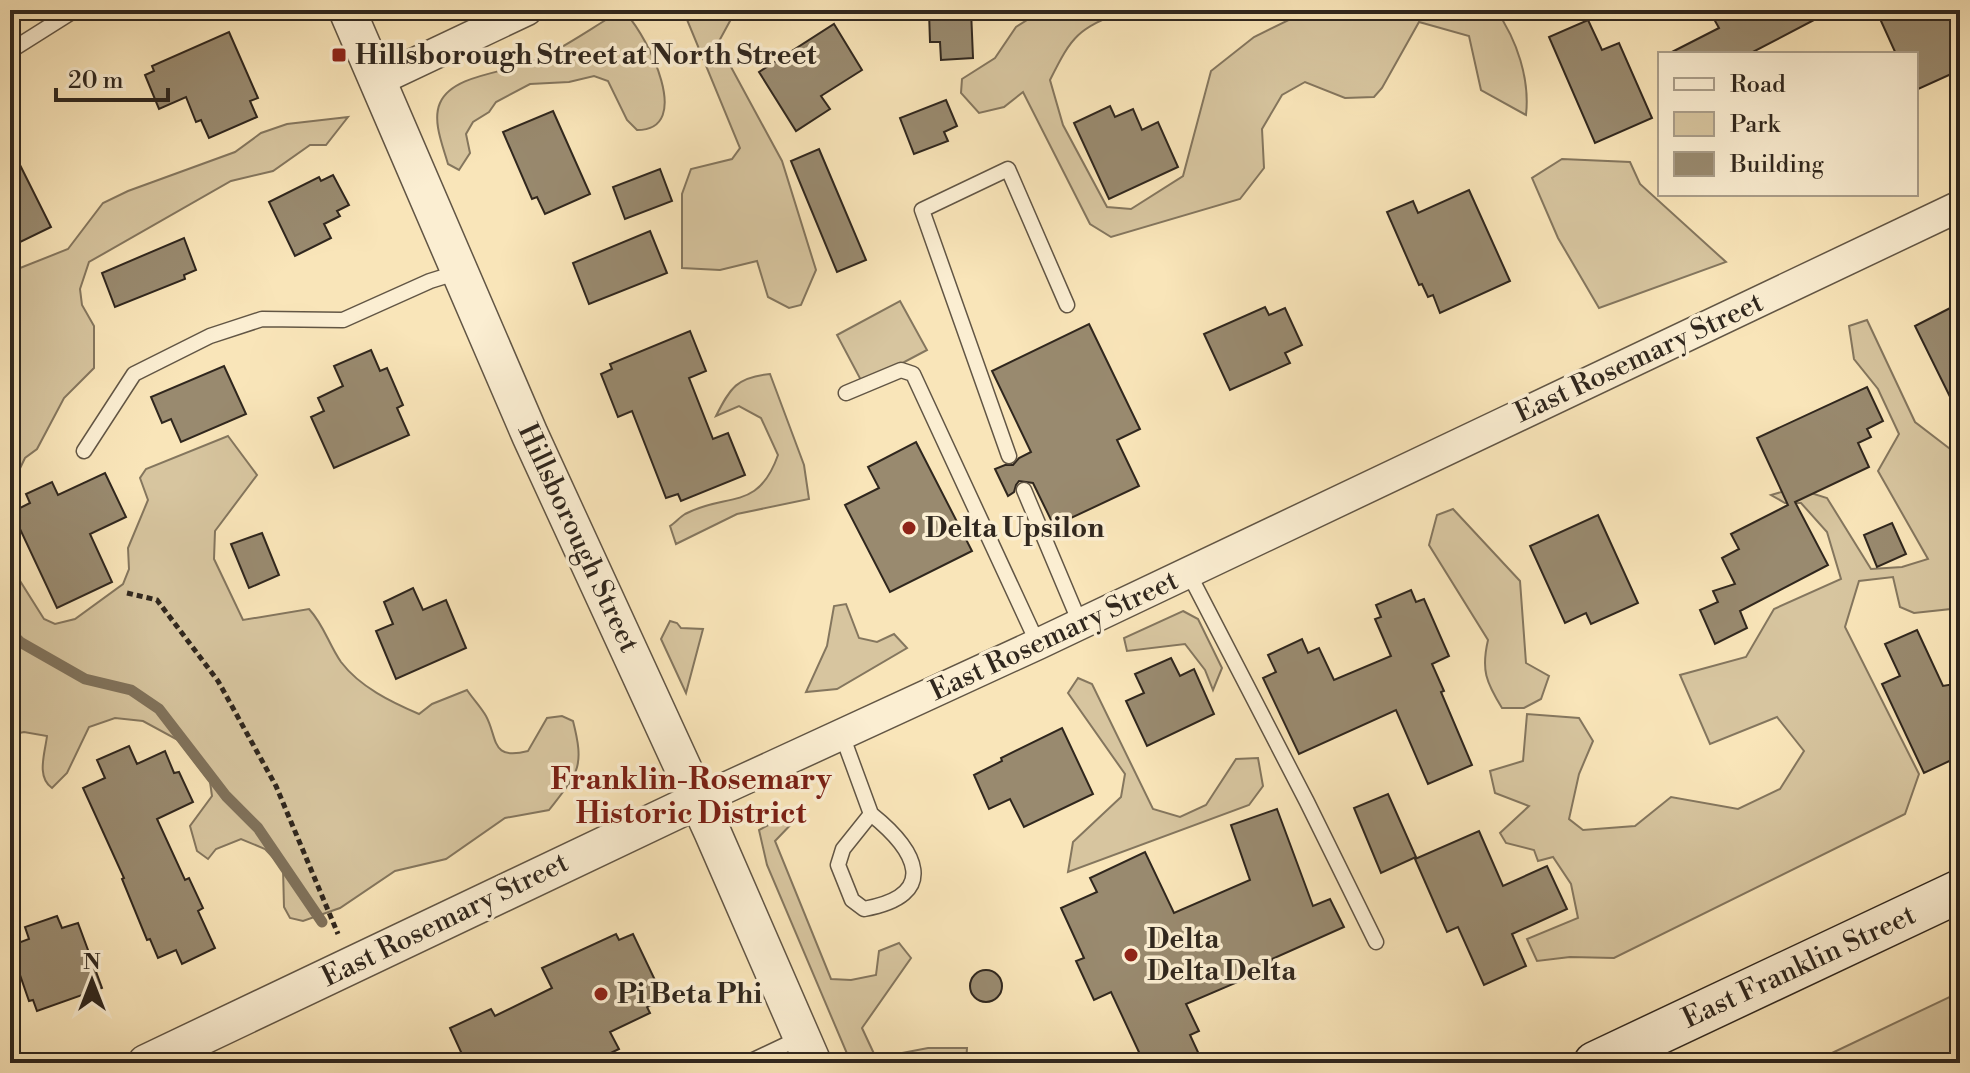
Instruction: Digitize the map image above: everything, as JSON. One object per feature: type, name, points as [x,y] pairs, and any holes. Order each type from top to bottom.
[{"type":"main road","name":"East Franklin Street","points":[[1595,1063],[1960,891]]},
{"type":"street","name":"Hillsborough Street","points":[[347,10],[530,435],[808,1050]]},
{"type":"street","points":[[377,81],[527,10]]},
{"type":"street","name":"East Rosemary Street","points":[[146,1063],[1960,206]]},
{"type":"lane","points":[[10,51],[75,10]]},
{"type":"lane","points":[[1009,456],[922,210],[1008,169],[1067,305]]},
{"type":"lane","points":[[84,451],[134,374],[210,336],[262,319],[343,320],[430,281],[459,272]]},
{"type":"lane","points":[[846,393],[901,370],[913,374],[1038,644]]},
{"type":"lane","points":[[1024,490],[1080,623]]},
{"type":"lane","points":[[1188,572],[1376,942]]},
{"type":"lane","points":[[842,735],[871,814],[895,833],[912,862],[913,880],[907,893],[884,905],[864,909],[852,900],[838,865],[843,849],[871,814]]},
{"type":"lane","points":[[747,1063],[808,1050]]},
{"type":"path","points":[[127,593],[157,600],[218,681],[276,786],[340,939]]},
{"type":"green space","points":[[683,10],[736,10],[718,43],[782,161],[816,270],[801,305],[789,308],[768,297],[757,261],[720,270],[682,268],[682,194],[691,169],[732,159],[740,148]]},
{"type":"green space","points":[[1043,10],[1125,10],[1078,35],[1050,80],[1063,125],[1107,207],[1131,209],[1183,176],[1211,71],[1254,37],[1309,10],[1496,10],[1510,34],[1524,74],[1526,115],[1481,90],[1469,36],[1419,22],[1374,97],[1345,98],[1305,82],[1282,95],[1262,129],[1264,168],[1240,199],[1111,237],[1090,224],[1023,92],[1004,107],[979,113],[961,93],[962,79],[995,58],[1016,27]]},
{"type":"green space","points":[[614,15],[627,15],[636,26],[661,80],[665,99],[663,115],[654,126],[637,130],[627,120],[608,81],[594,76],[569,82],[530,84],[496,102],[489,112],[473,122],[466,134],[470,153],[459,170],[448,164],[437,118],[440,103],[446,94],[464,82],[546,55]]},
{"type":"green space","points":[[348,117],[326,145],[310,145],[273,171],[231,181],[89,262],[80,289],[82,305],[94,326],[94,368],[64,398],[37,449],[25,458],[10,489],[10,272],[68,249],[103,203],[128,191],[235,152],[261,133],[287,124]]},
{"type":"green space","points":[[1562,159],[1630,162],[1640,184],[1726,262],[1599,308],[1558,238],[1532,178]]},
{"type":"green space","points":[[900,301],[927,350],[863,384],[837,335]]},
{"type":"green space","points":[[1867,320],[1915,422],[1958,455],[1960,464],[1960,608],[1914,613],[1900,607],[1893,577],[1859,581],[1845,627],[1919,774],[1905,814],[1614,958],[1570,957],[1537,961],[1527,939],[1578,918],[1571,884],[1553,857],[1538,861],[1534,850],[1506,843],[1500,833],[1529,806],[1495,793],[1490,771],[1523,761],[1527,714],[1579,718],[1593,741],[1579,774],[1569,819],[1583,830],[1635,826],[1671,797],[1738,809],[1780,789],[1804,751],[1777,717],[1710,744],[1680,675],[1746,657],[1774,609],[1841,579],[1827,532],[1801,503],[1785,503],[1771,495],[1795,488],[1827,498],[1871,569],[1902,567],[1928,559],[1878,471],[1899,434],[1878,389],[1854,359],[1849,326]]},
{"type":"green space","points":[[770,374],[804,465],[809,499],[737,514],[676,544],[670,526],[683,515],[751,493],[770,473],[778,455],[761,418],[739,406],[716,416],[726,398],[742,381]]},
{"type":"green space","points":[[228,436],[257,475],[215,531],[214,559],[243,620],[309,609],[341,662],[367,686],[419,714],[432,704],[467,690],[486,716],[497,746],[507,753],[528,751],[547,718],[562,716],[573,721],[578,750],[576,769],[573,778],[549,810],[505,818],[446,859],[395,871],[340,908],[303,921],[290,918],[284,907],[283,868],[265,849],[241,839],[216,849],[208,859],[197,851],[190,826],[212,796],[210,782],[178,740],[143,721],[115,718],[89,727],[67,773],[52,788],[47,783],[43,764],[47,736],[24,732],[10,735],[10,565],[44,619],[55,624],[75,619],[123,584],[129,569],[128,548],[148,500],[140,478],[146,469]]},
{"type":"green space","points":[[1453,509],[1520,581],[1526,663],[1549,676],[1541,699],[1524,708],[1502,708],[1485,668],[1488,640],[1429,545],[1437,515]]},
{"type":"green space","points":[[846,604],[859,638],[877,642],[894,634],[907,648],[837,689],[806,692],[827,646],[834,606]]},
{"type":"green space","points":[[1183,611],[1198,619],[1222,668],[1213,690],[1205,670],[1185,644],[1127,651],[1124,638]]},
{"type":"green space","points":[[670,621],[681,628],[703,629],[686,693],[661,639]]},
{"type":"green space","points":[[1078,678],[1092,684],[1153,809],[1180,817],[1206,805],[1236,759],[1258,758],[1263,786],[1249,805],[1068,872],[1073,842],[1121,797],[1125,774],[1068,693]]},
{"type":"green space","points":[[789,814],[799,816],[775,841],[831,979],[851,980],[876,975],[879,951],[899,943],[911,958],[862,1028],[876,1058],[928,1048],[967,1048],[966,1063],[851,1063],[767,865],[759,830]]},
{"type":"green space","points":[[1960,992],[1960,1063],[1811,1063]]},
{"type":"building","points":[[971,10],[973,58],[941,60],[940,42],[930,42],[929,12]]},
{"type":"building","points":[[1709,10],[1833,10],[1753,52],[1672,52],[1719,28]]},
{"type":"building","points":[[1876,10],[1960,10],[1960,70],[1918,89],[1918,52],[1895,52]]},
{"type":"building","points":[[1588,20],[1602,50],[1619,43],[1652,118],[1595,143],[1549,37]]},
{"type":"building","points":[[834,24],[862,70],[821,96],[830,109],[796,131],[759,72]]},
{"type":"building","points":[[229,32],[258,98],[250,101],[257,117],[209,138],[201,120],[196,122],[186,97],[159,109],[145,75],[154,71],[152,66]]},
{"type":"building","points":[[946,100],[957,126],[944,132],[948,141],[914,154],[900,118]]},
{"type":"building","points":[[1110,106],[1115,117],[1133,109],[1142,130],[1158,122],[1178,167],[1109,199],[1074,123]]},
{"type":"building","points":[[553,111],[590,194],[545,214],[537,197],[532,199],[503,132]]},
{"type":"building","points":[[10,145],[51,227],[10,247]]},
{"type":"building","points":[[819,149],[866,260],[837,272],[791,161]]},
{"type":"building","points":[[660,169],[672,201],[625,219],[613,187]]},
{"type":"building","points":[[333,175],[349,205],[337,211],[340,216],[324,224],[331,238],[295,256],[269,202],[319,177],[321,181]]},
{"type":"building","points":[[1469,190],[1510,281],[1440,313],[1433,295],[1428,297],[1422,284],[1419,285],[1387,212],[1413,201],[1418,213]]},
{"type":"building","points":[[650,231],[667,273],[589,304],[573,263]]},
{"type":"building","points":[[184,238],[196,270],[184,275],[185,279],[115,307],[102,273]]},
{"type":"building","points":[[1960,303],[1960,417],[1915,326]]},
{"type":"building","points":[[1265,307],[1269,315],[1285,308],[1302,345],[1285,353],[1290,363],[1230,390],[1204,334]]},
{"type":"building","points":[[1089,324],[1140,429],[1117,440],[1139,486],[1054,526],[1033,483],[1019,481],[1014,492],[1008,496],[995,469],[1013,465],[1031,452],[992,371]]},
{"type":"building","points":[[690,331],[706,371],[689,378],[713,439],[728,433],[745,475],[681,501],[678,494],[666,498],[632,411],[618,417],[601,374],[612,369],[610,364]]},
{"type":"building","points":[[371,350],[380,371],[387,368],[403,405],[397,408],[409,435],[334,468],[311,417],[324,411],[318,398],[343,386],[334,366]]},
{"type":"building","points":[[224,366],[246,414],[181,442],[171,419],[162,423],[151,397]]},
{"type":"building","points":[[1867,387],[1883,421],[1867,429],[1871,437],[1858,443],[1869,467],[1795,502],[1828,565],[1740,611],[1747,628],[1715,644],[1700,610],[1718,602],[1713,591],[1735,584],[1722,558],[1739,549],[1731,534],[1788,505],[1757,438]]},
{"type":"building","name":"Delta Upsilon","points":[[916,442],[972,551],[890,592],[845,505],[879,488],[868,467]]},
{"type":"building","points":[[105,473],[126,517],[90,534],[112,582],[57,608],[12,512],[30,503],[26,494],[52,482],[58,495]]},
{"type":"building","points":[[1598,515],[1638,603],[1591,624],[1586,613],[1565,623],[1530,546]]},
{"type":"building","points":[[1892,523],[1906,554],[1877,567],[1864,535]]},
{"type":"building","points":[[262,533],[279,575],[249,588],[231,544]]},
{"type":"building","points":[[413,588],[423,610],[446,600],[466,648],[396,679],[376,631],[393,624],[384,602]]},
{"type":"building","points":[[1411,590],[1416,602],[1424,599],[1449,656],[1432,664],[1472,765],[1428,784],[1396,710],[1299,754],[1263,678],[1276,672],[1268,655],[1302,639],[1308,653],[1319,648],[1334,680],[1391,656],[1375,619],[1381,617],[1376,605]]},
{"type":"building","points":[[1917,630],[1943,686],[1960,683],[1960,756],[1924,773],[1882,684],[1900,676],[1885,644]]},
{"type":"building","points":[[1171,658],[1180,676],[1194,669],[1214,714],[1147,746],[1126,701],[1144,693],[1135,674]]},
{"type":"building","points":[[1062,728],[1093,794],[1024,827],[1010,799],[989,809],[974,775]]},
{"type":"building","points":[[129,746],[137,764],[165,751],[174,773],[179,772],[193,802],[157,819],[185,880],[189,878],[203,908],[198,911],[215,948],[182,964],[176,950],[158,958],[150,939],[147,940],[124,878],[83,788],[105,778],[97,760]]},
{"type":"building","points":[[1388,794],[1416,857],[1381,873],[1354,808]]},
{"type":"building","points":[[1277,809],[1313,906],[1330,899],[1344,927],[1272,959],[1275,966],[1186,1004],[1199,1031],[1190,1035],[1203,1063],[1144,1063],[1111,992],[1094,1000],[1076,961],[1084,958],[1061,908],[1097,892],[1090,878],[1145,852],[1174,913],[1250,880],[1231,825]]},
{"type":"building","points":[[1479,831],[1503,886],[1547,866],[1567,909],[1512,934],[1526,966],[1484,985],[1458,927],[1447,932],[1415,859]]},
{"type":"building","points":[[57,916],[62,928],[78,923],[102,988],[37,1011],[33,1000],[29,1001],[10,946],[29,939],[25,927]]},
{"type":"building","name":"Pi Beta Phi","points":[[616,934],[619,940],[633,934],[664,999],[647,1007],[650,1013],[610,1032],[619,1049],[590,1063],[466,1063],[450,1028],[491,1009],[495,1016],[552,988],[542,968]]},
{"type":"building","points":[[986,970],[998,974],[1002,986],[998,998],[986,1002],[974,998],[970,986],[974,974]]},
{"type":"waterway","points":[[10,632],[20,642],[85,679],[131,690],[159,709],[226,796],[258,828],[322,922]]},
{"type":"place","name":"Hillsborough Street at North Street","points":[[339,55]]},
{"type":"place","name":"Delta Upsilon","points":[[909,528]]},
{"type":"place","name":"Delta Delta Delta","points":[[1131,955]]},
{"type":"place","name":"Pi Beta Phi","points":[[601,994]]},
{"type":"district","name":"Franklin-Rosemary Historic District","points":[[691,797]]}]
